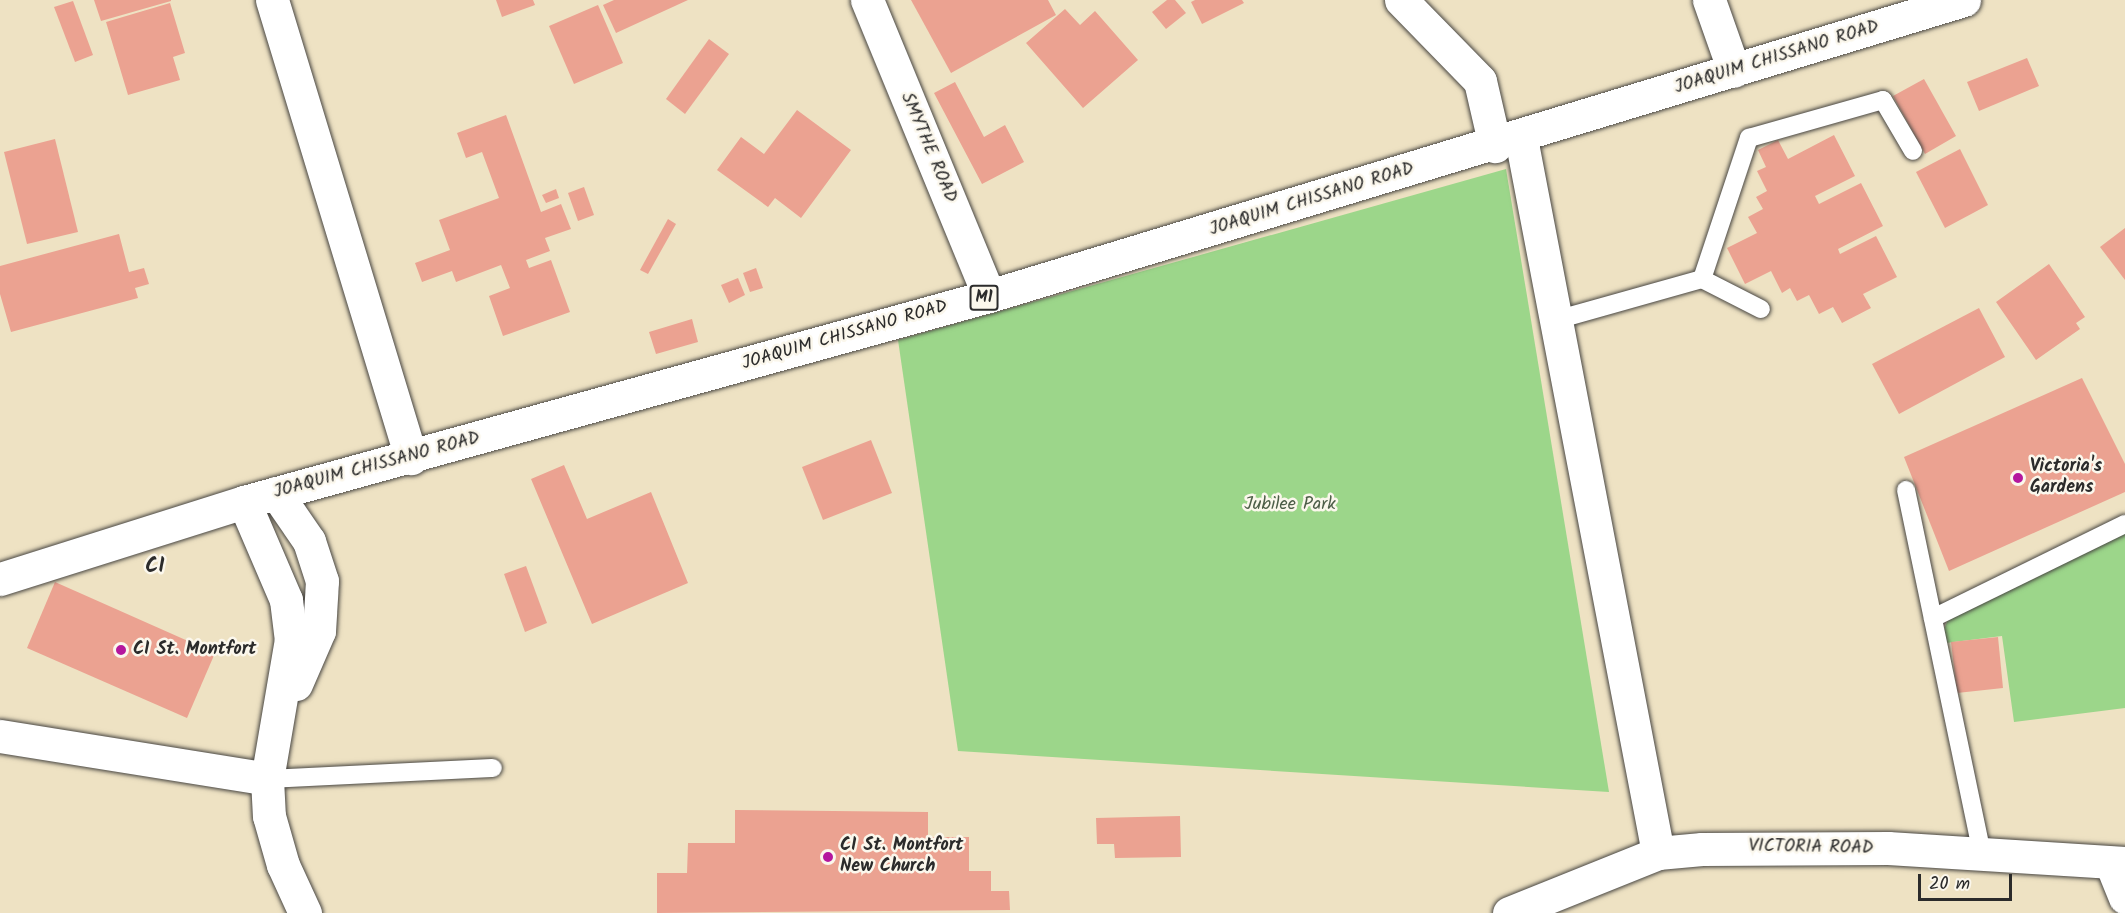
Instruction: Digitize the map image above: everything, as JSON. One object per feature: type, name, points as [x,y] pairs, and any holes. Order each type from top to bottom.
[{"type":"main road","points":[[272,0],[411,458]]},
{"type":"main road","name":"SMYTHE ROAD","points":[[867,0],[988,296]]},
{"type":"main road","points":[[1401,0],[1480,81],[1508,142],[1556,320],[1659,853]]},
{"type":"main road","points":[[1709,0],[1734,71]]},
{"type":"main road","name":"JOAQUIM CHISSANO ROAD","points":[[0,579],[244,502],[411,458],[988,296],[1508,142],[1964,0]]},
{"type":"main road","points":[[276,493],[309,541],[322,581],[319,631],[276,729]]},
{"type":"main road","points":[[244,502],[286,600],[291,639],[267,779],[272,826],[305,913]]},
{"type":"main road","points":[[0,736],[267,779]]},
{"type":"main road","name":"VICTORIA ROAD","points":[[1520,911],[1659,853],[1756,846],[2118,863]]},
{"type":"main road","points":[[2118,863],[2125,897]]},
{"type":"lane","points":[[1702,279],[1749,138],[1883,100],[1913,151]]},
{"type":"lane","points":[[1556,320],[1702,279],[1761,309]]},
{"type":"lane","points":[[1906,490],[1982,855]]},
{"type":"lane","points":[[1933,618],[2125,524]]},
{"type":"lane","points":[[267,779],[493,768]]},
{"type":"green space","name":"Jubilee Park","points":[[1506,169],[1609,792],[958,751],[898,340]]},
{"type":"green space","points":[[2125,522],[2125,708],[2014,722],[2002,636],[1938,644],[1955,602]]},
{"type":"building","points":[[94,0],[171,0],[171,1],[101,21]]},
{"type":"building","points":[[496,0],[533,0],[535,5],[502,17]]},
{"type":"building","points":[[614,0],[688,0],[616,33],[603,5]]},
{"type":"building","points":[[911,0],[1048,0],[1056,15],[951,73]]},
{"type":"building","points":[[1167,0],[1175,0],[1186,13],[1166,29],[1152,12]]},
{"type":"building","points":[[1195,0],[1242,0],[1244,3],[1202,24],[1191,2]]},
{"type":"building","points":[[73,1],[93,55],[75,62],[54,7]]},
{"type":"building","points":[[170,3],[185,53],[173,57],[180,80],[128,95],[106,22]]},
{"type":"building","points":[[598,5],[623,63],[574,84],[549,26]]},
{"type":"building","points":[[1065,9],[1080,25],[1095,11],[1138,60],[1083,108],[1026,43]]},
{"type":"building","points":[[709,39],[729,54],[685,114],[666,99]]},
{"type":"building","points":[[2027,58],[2039,86],[1979,111],[1967,82]]},
{"type":"building","points":[[1924,79],[1956,136],[1925,154],[1893,96]]},
{"type":"building","points":[[955,82],[984,137],[1005,125],[1024,162],[982,184],[934,93]]},
{"type":"building","points":[[797,110],[851,150],[801,218],[775,198],[768,207],[717,170],[741,137],[764,154]]},
{"type":"building","points":[[506,115],[541,212],[561,204],[571,229],[545,238],[550,251],[526,260],[529,268],[551,260],[570,312],[503,336],[489,296],[510,288],[501,265],[456,282],[452,271],[422,282],[415,263],[450,250],[439,220],[499,198],[482,152],[466,158],[457,133]]},
{"type":"building","points":[[1834,135],[1855,176],[1815,196],[1819,204],[1861,183],[1883,226],[1838,249],[1840,254],[1876,236],[1897,277],[1863,294],[1871,308],[1842,323],[1833,307],[1819,314],[1809,295],[1797,301],[1790,288],[1782,293],[1771,271],[1745,284],[1727,248],[1757,233],[1748,217],[1763,209],[1756,197],[1767,191],[1757,171],[1766,167],[1758,150],[1778,140],[1788,159]]},
{"type":"building","points":[[55,139],[78,232],[27,244],[4,152]]},
{"type":"building","points":[[1960,149],[1988,205],[1945,228],[1916,172]]},
{"type":"building","points":[[584,187],[594,215],[578,221],[568,193]]},
{"type":"building","points":[[556,189],[559,198],[546,203],[542,195]]},
{"type":"building","points":[[668,219],[676,224],[648,274],[640,270]]},
{"type":"building","points":[[2125,228],[2125,280],[2100,247]]},
{"type":"building","points":[[119,234],[129,272],[144,268],[149,284],[135,288],[138,298],[11,332],[0,294],[0,266]]},
{"type":"building","points":[[2049,264],[2085,317],[2076,323],[2080,329],[2036,360],[1996,302]]},
{"type":"building","points":[[756,268],[763,288],[750,292],[743,273]]},
{"type":"building","points":[[738,278],[745,295],[729,303],[721,285]]},
{"type":"building","points":[[1979,308],[2005,357],[1899,414],[1872,364]]},
{"type":"building","points":[[692,319],[698,342],[656,354],[649,332]]},
{"type":"building","name":"Victoria's Gardens","points":[[2082,378],[2125,464],[2125,492],[1949,571],[1904,457]]},
{"type":"building","points":[[871,440],[892,493],[823,520],[802,467]]},
{"type":"building","points":[[564,465],[587,519],[651,492],[688,583],[592,624],[531,479]]},
{"type":"building","points":[[526,566],[547,623],[525,632],[504,574]]},
{"type":"building","name":"CI St. Montfort","points":[[55,582],[215,653],[187,718],[27,648]]},
{"type":"building","points":[[1998,637],[2003,688],[1957,693],[1951,642]]},
{"type":"building","name":"CI St. Montfort New Church","points":[[735,810],[928,812],[928,837],[969,837],[969,871],[991,871],[991,891],[1009,891],[1010,910],[657,913],[657,873],[687,873],[688,843],[735,843]]},
{"type":"building","points":[[1180,816],[1181,857],[1115,858],[1114,844],[1097,844],[1096,818]]},
{"type":"place","name":"Victoria's Gardens","points":[[2018,478]]},
{"type":"place","name":"CI St. Montfort","points":[[121,650]]},
{"type":"place","name":"CI St. Montfort New Church","points":[[828,857]]},
{"type":"district","name":"CI","points":[[155,567]]}]
